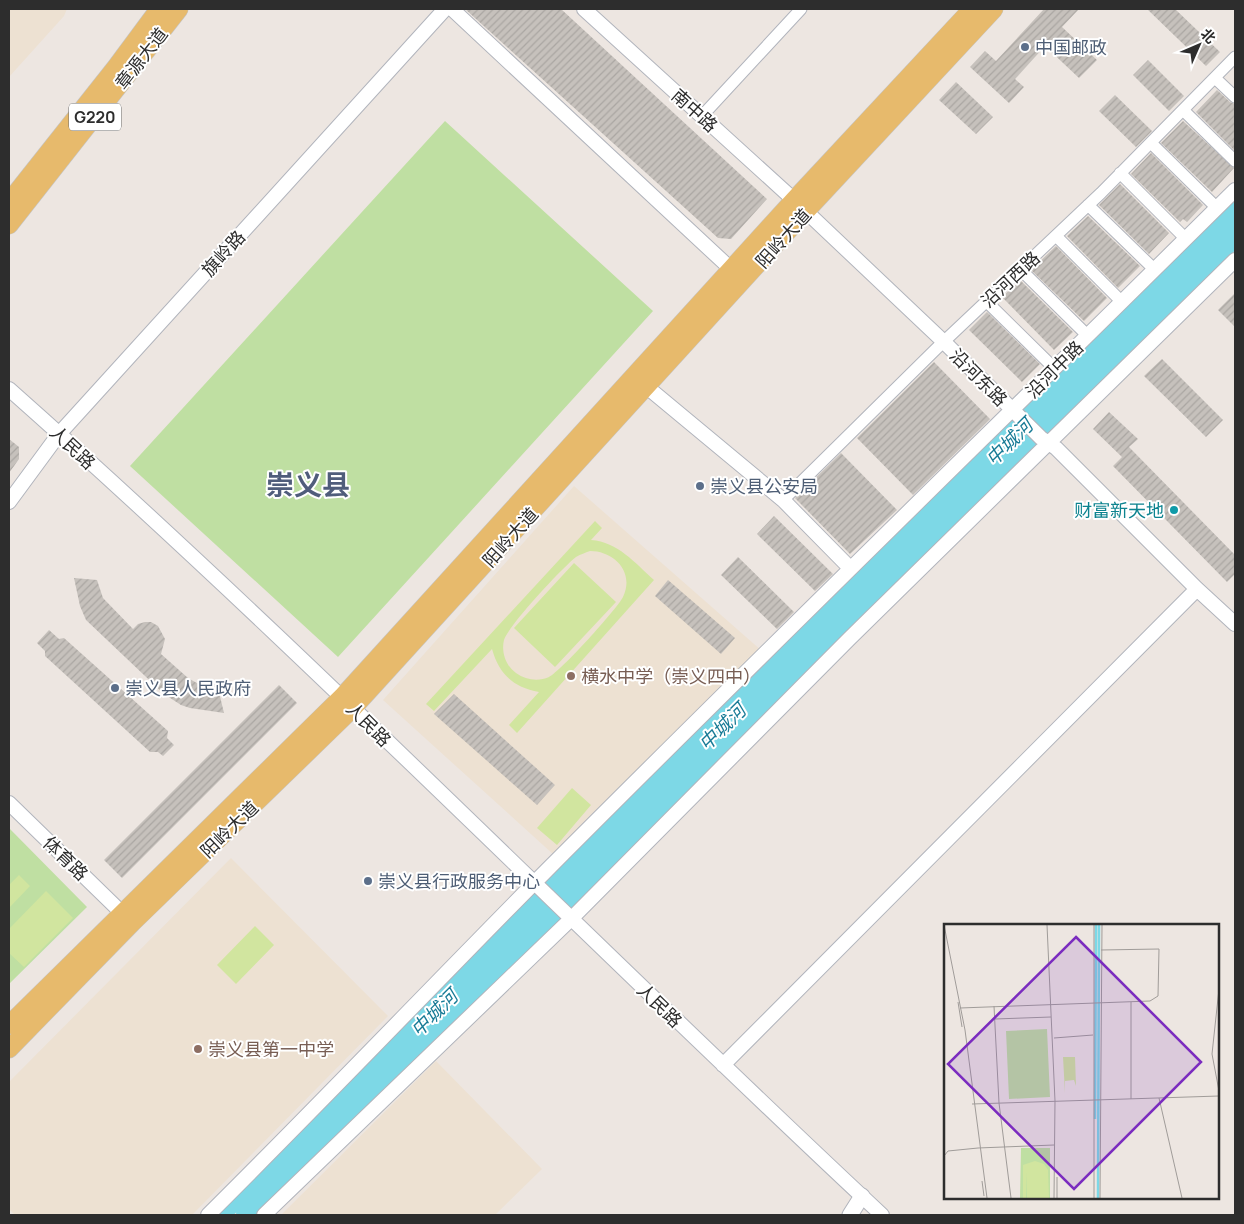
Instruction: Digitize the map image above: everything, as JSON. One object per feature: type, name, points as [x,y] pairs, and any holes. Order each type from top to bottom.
[{"type":"main road","name":"章源大道","points":[[9,202],[116,67],[159,9]]},
{"type":"main road","name":"章源大道","points":[[9,225],[179,9]]},
{"type":"main road","name":"阳岭大道","points":[[9,1049],[348,703],[647,387],[800,206],[972,9]]},
{"type":"main road","name":"阳岭大道","points":[[9,1026],[122,913],[348,703],[732,270],[800,206],[994,9]]},
{"type":"main road","points":[[850,1215],[862,1196]]},
{"type":"street","name":"旗岭路","points":[[9,502],[59,434],[445,9]]},
{"type":"street","points":[[452,9],[732,270]]},
{"type":"street","name":"南中路","points":[[584,9],[800,206]]},
{"type":"street","points":[[702,116],[801,9]]},
{"type":"street","name":"沿河西路","points":[[783,500],[986,301],[1088,205],[1235,57]]},
{"type":"street","points":[[1215,78],[1235,97]]},
{"type":"street","points":[[1183,110],[1235,161]]},
{"type":"street","points":[[1150,143],[1217,208]]},
{"type":"street","points":[[1120,173],[1186,239]]},
{"type":"street","name":"沿河中路","points":[[208,1215],[537,887],[850,568],[1015,414],[1055,369],[1235,190]]},
{"type":"street","points":[[1088,205],[1155,270]]},
{"type":"street","name":"沿河东路","points":[[800,206],[944,342],[1015,414],[1045,441],[1056,448],[1197,589],[1235,624]]},
{"type":"street","points":[[1056,236],[1122,302]]},
{"type":"street","points":[[264,1215],[566,915],[849,639],[1045,441],[1235,260]]},
{"type":"street","points":[[1020,269],[1088,336]]},
{"type":"street","points":[[986,301],[1055,369]]},
{"type":"street","points":[[647,387],[783,500],[850,568]]},
{"type":"street","name":"人民路","points":[[9,389],[348,703],[566,915],[882,1215]]},
{"type":"street","points":[[723,1065],[1197,589]]},
{"type":"street","name":"体育路","points":[[9,803],[122,913]]},
{"type":"shaded area","points":[[9,9],[67,9],[64,16],[9,77]]},
{"type":"shaded area","name":"横水中学（崇义四中）","points":[[574,486],[762,651],[554,855],[383,700]]},
{"type":"shaded area","name":"崇义县第一中学","points":[[231,858],[388,1016],[192,1215],[15,1215],[9,1209],[9,1082]]},
{"type":"shaded area","points":[[436,1061],[542,1169],[495,1215],[281,1215]]},
{"type":"green space","points":[[445,121],[653,311],[338,657],[130,466]]},
{"type":"green space","points":[[595,521],[602,528],[591,540],[610,545],[626,554],[654,580],[517,733],[509,725],[539,692],[522,687],[508,678],[499,666],[492,649],[434,711],[426,704]],"holes":[[[590,551],[599,552],[614,559],[624,571],[626,588],[619,604],[576,653],[555,673],[549,677],[532,680],[516,673],[509,667],[504,654],[503,645],[508,633],[537,597],[569,563],[581,554]]]},
{"type":"green space","points":[[574,563],[616,602],[555,667],[514,628]]},
{"type":"green space","points":[[572,788],[591,805],[557,845],[537,828]]},
{"type":"green space","points":[[9,828],[87,907],[9,984]]},
{"type":"green space","points":[[19,875],[30,886],[9,908],[9,885]]},
{"type":"green space","points":[[46,891],[73,918],[24,967],[9,953],[9,929]]},
{"type":"green space","points":[[255,926],[274,945],[236,984],[217,965]]},
{"type":"building","points":[[465,9],[561,9],[767,199],[731,239],[718,238]]},
{"type":"building","points":[[1044,9],[1079,9],[1062,27],[1097,60],[1079,78],[1045,46],[1015,79],[1024,87],[1009,103],[970,67],[985,51],[996,61]]},
{"type":"building","points":[[1147,9],[1175,9],[1220,52],[1206,66]]},
{"type":"building","points":[[1148,60],[1184,96],[1169,111],[1133,75]]},
{"type":"building","points":[[956,82],[993,117],[976,134],[939,100]]},
{"type":"building","points":[[1217,90],[1235,104],[1235,151],[1196,112]]},
{"type":"building","points":[[1115,95],[1152,131],[1136,147],[1099,111]]},
{"type":"building","points":[[1183,121],[1234,168],[1212,192],[1161,143]]},
{"type":"building","points":[[1151,153],[1203,205],[1187,222],[1183,219],[1180,222],[1131,174]]},
{"type":"building","points":[[1120,184],[1169,233],[1149,254],[1099,205]]},
{"type":"building","points":[[1088,216],[1140,266],[1118,288],[1067,236]]},
{"type":"building","points":[[1056,246],[1107,298],[1084,321],[1031,270]]},
{"type":"building","points":[[1020,280],[1073,332],[1054,350],[1002,297]]},
{"type":"building","points":[[1235,293],[1235,327],[1218,310]]},
{"type":"building","points":[[987,312],[1040,364],[1022,382],[969,330]]},
{"type":"building","points":[[1162,359],[1223,420],[1206,437],[1144,376]]},
{"type":"building","points":[[934,362],[990,419],[913,495],[857,438]]},
{"type":"building","name":"财富新天地","points":[[1109,412],[1138,439],[1129,447],[1235,555],[1235,574],[1227,582],[1113,466],[1122,457],[1093,429]]},
{"type":"building","points":[[9,439],[19,447],[19,459],[9,473]]},
{"type":"building","points":[[841,453],[897,510],[850,554],[795,498]]},
{"type":"building","points":[[774,516],[833,574],[815,591],[757,534]]},
{"type":"building","points":[[738,557],[794,612],[777,629],[721,575]]},
{"type":"building","points":[[74,578],[97,580],[103,598],[133,629],[138,624],[145,622],[151,622],[158,626],[165,639],[161,654],[188,678],[202,686],[218,688],[224,713],[190,708],[181,705],[164,694],[86,620],[80,606]]},
{"type":"building","points":[[668,580],[735,638],[721,654],[655,596]]},
{"type":"building","points":[[49,630],[59,639],[64,638],[168,731],[167,738],[174,745],[163,756],[158,752],[150,752],[45,656],[45,651],[37,643]]},
{"type":"building","points":[[279,685],[297,703],[122,878],[104,860]]},
{"type":"building","points":[[454,694],[555,785],[537,805],[434,714]]},
{"type":"waterway","name":"中城河","points":[[218,1215],[1235,209]]},
{"type":"waterway","name":"中城河","points":[[247,1215],[1235,235]]},
{"type":"place","name":"中国邮政","points":[[1025,47]]},
{"type":"place","name":"崇义县公安局","points":[[700,486]]},
{"type":"place","name":"财富新天地","points":[[1174,510]]},
{"type":"place","name":"横水中学（崇义四中）","points":[[571,676]]},
{"type":"place","name":"崇义县人民政府","points":[[115,688]]},
{"type":"place","name":"崇义县行政服务中心","points":[[368,881]]},
{"type":"place","name":"崇义县第一中学","points":[[198,1049]]},
{"type":"district","name":"崇义县","points":[[308,484]]}]
